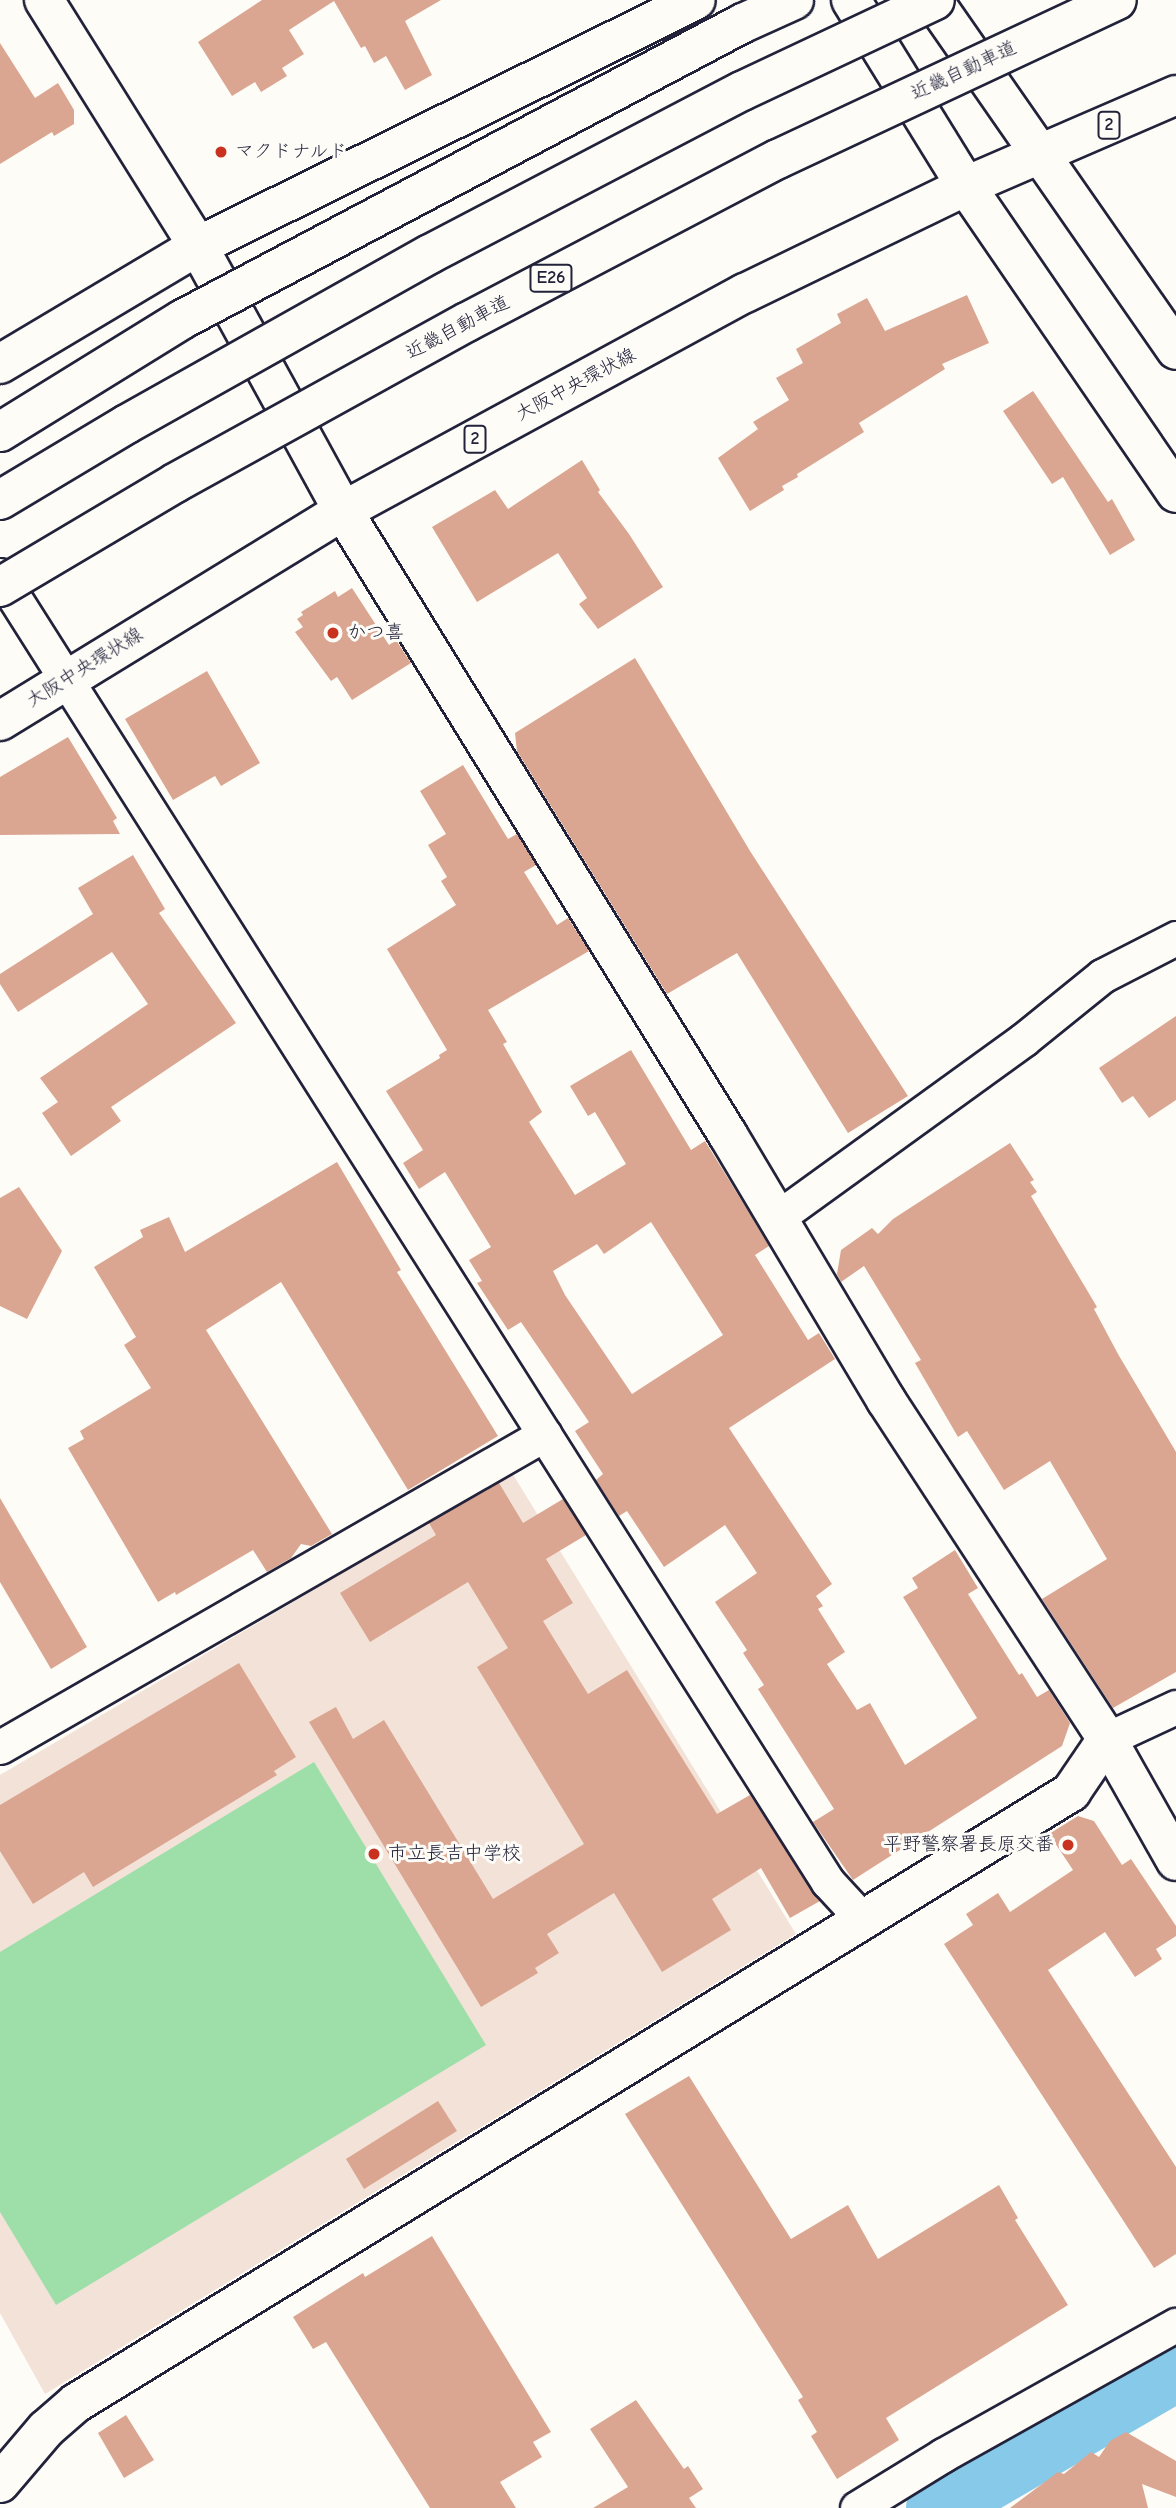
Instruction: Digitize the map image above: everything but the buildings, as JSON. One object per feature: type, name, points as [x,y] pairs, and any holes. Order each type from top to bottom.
[{"type":"main road","points":[[44,0],[198,246],[343,511],[886,1400],[1107,1739],[1176,1861]]},
{"type":"main road","points":[[0,364],[198,246],[696,0]]},
{"type":"main road","points":[[0,432],[183,319],[743,23],[794,0]]},
{"type":"main road","points":[[851,0],[966,186],[1176,492]]},
{"type":"main road","points":[[0,499],[127,424],[430,254],[742,91],[934,0],[1176,350]]},
{"type":"main road","name":"近畿自動車道","points":[[0,587],[175,483],[455,329],[742,178],[1117,0]]},
{"type":"main road","name":"大阪中央環状線","points":[[0,721],[65,678],[343,511],[745,293],[966,186],[1176,95]]},
{"type":"main road","points":[[0,2483],[46,2429],[76,2403],[1071,1792],[1107,1739]]},
{"type":"street","points":[[0,575],[828,1882],[864,1921]]},
{"type":"street","points":[[777,1218],[1023,1040],[1102,976],[1176,938]]},
{"type":"street","points":[[0,1747],[545,1434]]},
{"type":"street","points":[[1107,1739],[1176,1707]]},
{"type":"street","points":[[857,2508],[943,2455],[1176,2325]]},
{"type":"shaded area","name":"市立長吉中学校","points":[[512,1473],[796,1934],[45,2394],[0,2313],[0,1775]]},
{"type":"green space","points":[[314,1762],[486,2045],[56,2305],[0,2212],[0,1952]]},
{"type":"waterway","points":[[937,2508],[1176,2369]]},
{"type":"place","name":"マクドナルド","points":[[221,152]]},
{"type":"place","name":"かつ喜","points":[[333,633]]},
{"type":"place","name":"平野警察署長原交番","points":[[1068,1845]]},
{"type":"place","name":"市立長吉中学校","points":[[374,1854]]}]
